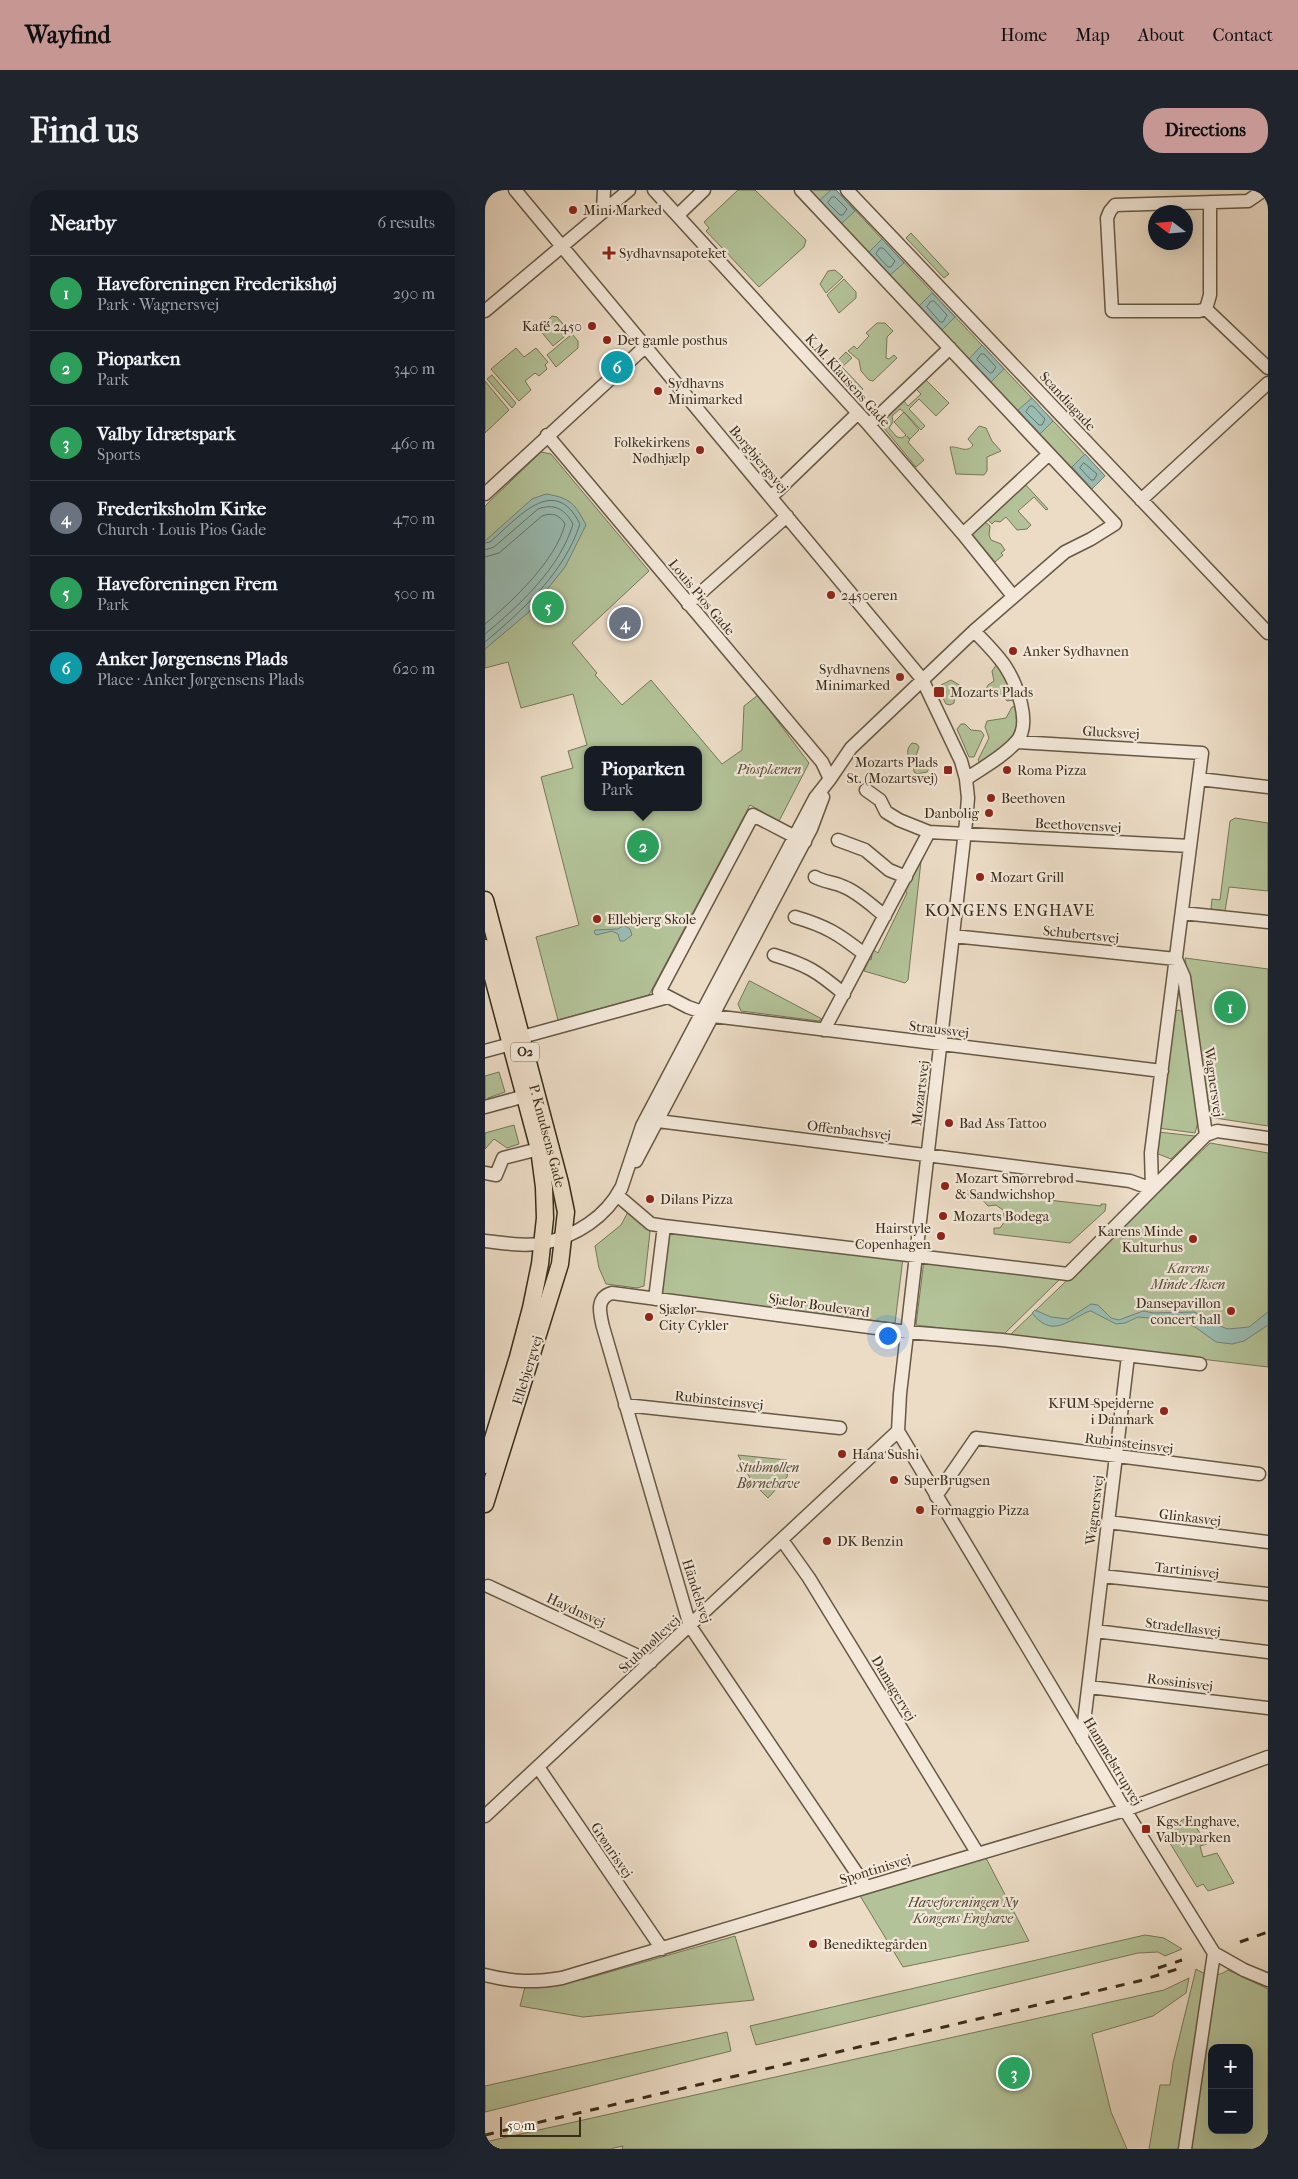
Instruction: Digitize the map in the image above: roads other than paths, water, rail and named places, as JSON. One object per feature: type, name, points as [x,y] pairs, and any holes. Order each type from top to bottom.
[{"type":"main road","name":"P. Knudsens Gade","points":[[485,900],[516,1041],[525,1096],[539,1149],[544,1187],[543,1243]]},
{"type":"main road","name":"P. Knudsens Gade","points":[[485,948],[491,992],[516,1041],[560,1183],[566,1212],[565,1236]]},
{"type":"main road","name":"Ellebjergvej","points":[[485,1504],[551,1295],[560,1264],[565,1236]]},
{"type":"main road","name":"Ellebjergvej","points":[[485,1465],[531,1308],[543,1243]]},
{"type":"street","name":"Borgbjergsvej","points":[[515,190],[922,679]]},
{"type":"street","points":[[603,190],[603,212]]},
{"type":"street","points":[[485,311],[629,190]]},
{"type":"street","name":"K.M. Klausens Gade","points":[[654,190],[869,425],[963,534],[1013,596]]},
{"type":"street","points":[[678,215],[704,190]]},
{"type":"street","points":[[619,1192],[642,1126],[707,1014],[799,839],[815,798],[851,748],[922,679],[1013,596],[1065,552],[1115,524],[801,190]]},
{"type":"street","name":"Scandiagade","points":[[847,190],[1268,633]]},
{"type":"street","points":[[1206,309],[1199,311],[1112,312],[1107,218],[1110,210],[1115,205],[1248,201],[1264,190],[1268,195]]},
{"type":"street","points":[[1206,309],[1211,295],[1210,202]]},
{"type":"street","points":[[1206,309],[1268,368]]},
{"type":"street","points":[[485,494],[645,346]]},
{"type":"street","points":[[869,425],[950,348]]},
{"type":"street","points":[[1141,500],[1268,383]]},
{"type":"street","points":[[771,497],[858,413]]},
{"type":"street","name":"Louis Pios Gade","points":[[547,435],[822,762],[830,779]]},
{"type":"street","points":[[963,534],[1049,454]]},
{"type":"street","points":[[688,604],[787,516]]},
{"type":"street","points":[[922,679],[961,761],[966,779],[1017,742],[1023,721],[1018,693],[1005,666],[974,631]]},
{"type":"street","name":"Glucksvej","points":[[1017,742],[1202,753]]},
{"type":"street","name":"Wagnersvej","points":[[1153,1189],[1151,1152],[1202,753]]},
{"type":"street","name":"Mozartsvej","points":[[898,1431],[898,1411],[965,834],[968,798],[966,779]]},
{"type":"street","points":[[1199,779],[1268,787]]},
{"type":"street","name":"Beethovensvej","points":[[866,790],[880,800],[886,812],[899,820],[929,832],[1190,846]]},
{"type":"street","points":[[668,997],[659,992],[753,815],[799,839]]},
{"type":"street","points":[[824,1030],[929,832]]},
{"type":"street","points":[[838,840],[865,850],[889,870],[906,877]]},
{"type":"street","points":[[815,877],[825,882],[842,886],[885,916]]},
{"type":"street","points":[[1182,912],[1268,922]]},
{"type":"street","points":[[795,917],[840,934],[864,954]]},
{"type":"street","name":"Schubertsvej","points":[[953,936],[1176,959]]},
{"type":"street","points":[[774,954],[805,965],[821,974],[844,994]]},
{"type":"street","name":"Wagnersvej","points":[[916,1256],[1068,1274],[1207,1135],[1184,977],[1176,959]]},
{"type":"street","points":[[485,1050],[668,997]]},
{"type":"street","name":"Straussvej","points":[[668,997],[707,1014],[1162,1071]]},
{"type":"street","points":[[485,1241],[515,1244],[543,1243],[565,1236],[599,1217],[619,1192],[659,1121],[707,1014]]},
{"type":"street","name":"P. Knudsens Gade","points":[[485,1108],[525,1096]]},
{"type":"street","name":"Offenbachsvej","points":[[659,1121],[1130,1181],[1153,1189]]},
{"type":"street","points":[[1207,1135],[1217,1132],[1232,1132],[1268,1138]]},
{"type":"street","name":"P. Knudsens Gade","points":[[485,1174],[497,1175],[503,1158],[539,1149]]},
{"type":"street","points":[[619,1192],[651,1224],[916,1256]]},
{"type":"street","points":[[655,1299],[664,1226]]},
{"type":"street","name":"Sjælør Boulevard","points":[[606,1295],[612,1293],[907,1332],[1002,1340],[1128,1356]]},
{"type":"street","name":"Händelsvej","points":[[606,1295],[602,1299],[599,1310],[690,1626],[866,1887]]},
{"type":"street","points":[[1128,1356],[1200,1364]]},
{"type":"street","name":"Wagnersvej","points":[[1082,1739],[1128,1356]]},
{"type":"street","name":"Rubinsteinsvej","points":[[625,1405],[840,1428]]},
{"type":"street","name":"Stubmøllevej","points":[[485,1816],[898,1431]]},
{"type":"street","name":"Hammelstrupvej","points":[[898,1431],[1125,1810],[1214,1952]]},
{"type":"street","name":"Rubinsteinsvej","points":[[936,1496],[976,1438],[1259,1474]]},
{"type":"street","name":"Glinkasvej","points":[[1108,1522],[1268,1542]]},
{"type":"street","name":"Damagervej","points":[[782,1540],[809,1578],[978,1854]]},
{"type":"street","name":"Tartinisvej","points":[[1102,1576],[1268,1594]]},
{"type":"street","name":"Haydnsvej","points":[[488,1586],[651,1662]]},
{"type":"street","name":"Stradellasvej","points":[[1095,1632],[1268,1652]]},
{"type":"street","name":"Rossinisvej","points":[[1089,1687],[1268,1708]]},
{"type":"street","name":"Spontinisvej","points":[[485,1975],[508,1980],[535,1982],[562,1978],[1125,1810],[1268,1758]]},
{"type":"street","name":"Grønrisvej","points":[[538,1768],[662,1949]]},
{"type":"street","points":[[1185,2149],[1214,1952],[1244,1970],[1268,1980]]},
{"type":"water","points":[[831,190],[836,190],[855,211],[841,224],[819,201]]},
{"type":"water","points":[[882,239],[904,263],[890,275],[868,253]]},
{"type":"water","points":[[932,293],[955,317],[942,330],[919,306]]},
{"type":"water","points":[[982,345],[1004,369],[991,382],[969,359]]},
{"type":"water","points":[[1032,398],[1053,421],[1040,434],[1018,410]]},
{"type":"water","points":[[1085,454],[1105,476],[1092,489],[1072,467]]},
{"type":"water","points":[[546,494],[571,503],[579,512],[586,525],[565,567],[529,612],[485,649],[485,541],[532,499]]},
{"type":"water","points":[[624,925],[630,929],[632,935],[624,941],[620,941],[618,934],[612,931],[596,935],[594,932],[595,930],[618,929]]},
{"type":"water","points":[[1091,1304],[1098,1305],[1111,1318],[1119,1320],[1143,1311],[1154,1313],[1195,1312],[1214,1324],[1228,1329],[1249,1327],[1268,1312],[1268,1325],[1244,1341],[1232,1344],[1216,1342],[1188,1324],[1138,1317],[1125,1323],[1116,1324],[1091,1311],[1058,1326],[1052,1326],[1046,1325],[1032,1313],[1035,1310],[1051,1317],[1068,1319]]},
{"type":"railway","points":[[1240,1942],[1268,1932]]},
{"type":"railway","points":[[1158,1968],[1182,1960]]},
{"type":"railway","points":[[485,2135],[1139,1981],[1184,1967]]},
{"type":"place","name":"Mini Marked","points":[[573,210]]},
{"type":"place","name":"Sydhavnsapoteket","points":[[609,253]]},
{"type":"place","name":"Kafé 2450","points":[[592,326]]},
{"type":"place","name":"Det gamle posthus","points":[[607,340]]},
{"type":"place","name":"Anker Jørgensens Plads","points":[[617,367]]},
{"type":"place","name":"Sydhavns Minimarked","points":[[658,391]]},
{"type":"place","name":"Folkekirkens Nødhjælp","points":[[700,450]]},
{"type":"place","name":"2450eren","points":[[831,595]]},
{"type":"place","name":"Haveforeningen Frem","points":[[548,607]]},
{"type":"place","name":"Frederiksholm Kirke","points":[[625,623]]},
{"type":"place","name":"Anker Sydhavnen","points":[[1013,651]]},
{"type":"place","name":"Sydhavnens Minimarked","points":[[900,677]]},
{"type":"place","name":"Mozarts Plads","points":[[939,692]]},
{"type":"place","name":"Mozarts Plads St. (Mozartsvej)","points":[[948,770]]},
{"type":"place","name":"Roma Pizza","points":[[1007,770]]},
{"type":"place","name":"Beethoven","points":[[991,798]]},
{"type":"place","name":"Danbolig","points":[[989,813]]},
{"type":"place","name":"Pioparken","points":[[643,846]]},
{"type":"place","name":"Mozart Grill","points":[[980,877]]},
{"type":"place","name":"Ellebjerg Skole","points":[[597,919]]},
{"type":"place","name":"Haveforeningen Frederikshøj","points":[[1230,1007]]},
{"type":"place","name":"Bad Ass Tattoo","points":[[949,1123]]},
{"type":"place","name":"Mozart Smørrebrød & Sandwichshop","points":[[945,1186]]},
{"type":"place","name":"Dilans Pizza","points":[[650,1199]]},
{"type":"place","name":"Mozarts Bodega","points":[[943,1216]]},
{"type":"place","name":"Hairstyle Copenhagen","points":[[941,1236]]},
{"type":"place","name":"Karens Minde Kulturhus","points":[[1193,1239]]},
{"type":"place","name":"Dansepavillon concert hall","points":[[1231,1311]]},
{"type":"place","name":"Sjælør City Cykler","points":[[649,1317]]},
{"type":"place","name":"KFUM-Spejderne i Danmark","points":[[1164,1411]]},
{"type":"place","name":"Hana Sushi","points":[[842,1454]]},
{"type":"place","name":"SuperBrugsen","points":[[894,1480]]},
{"type":"place","name":"Formaggio Pizza","points":[[920,1510]]},
{"type":"place","name":"DK Benzin","points":[[827,1541]]},
{"type":"place","name":"Kgs. Enghave, Valbyparken","points":[[1146,1829]]},
{"type":"place","name":"Benediktegården","points":[[813,1944]]},
{"type":"place","name":"Valby Idrætspark","points":[[1014,2073]]},
{"type":"district","name":"KONGENS ENGHAVE","points":[[1010,910]]},
{"type":"park label","name":"Piosplænen","points":[[769,769]]},
{"type":"park label","name":"Karens Minde Aksen","points":[[1188,1276]]},
{"type":"park label","name":"Stubmøllen Børnehave","points":[[768,1476]]},
{"type":"park label","name":"Haveforeningen Ny Kongens Enghave","points":[[963,1910]]}]
